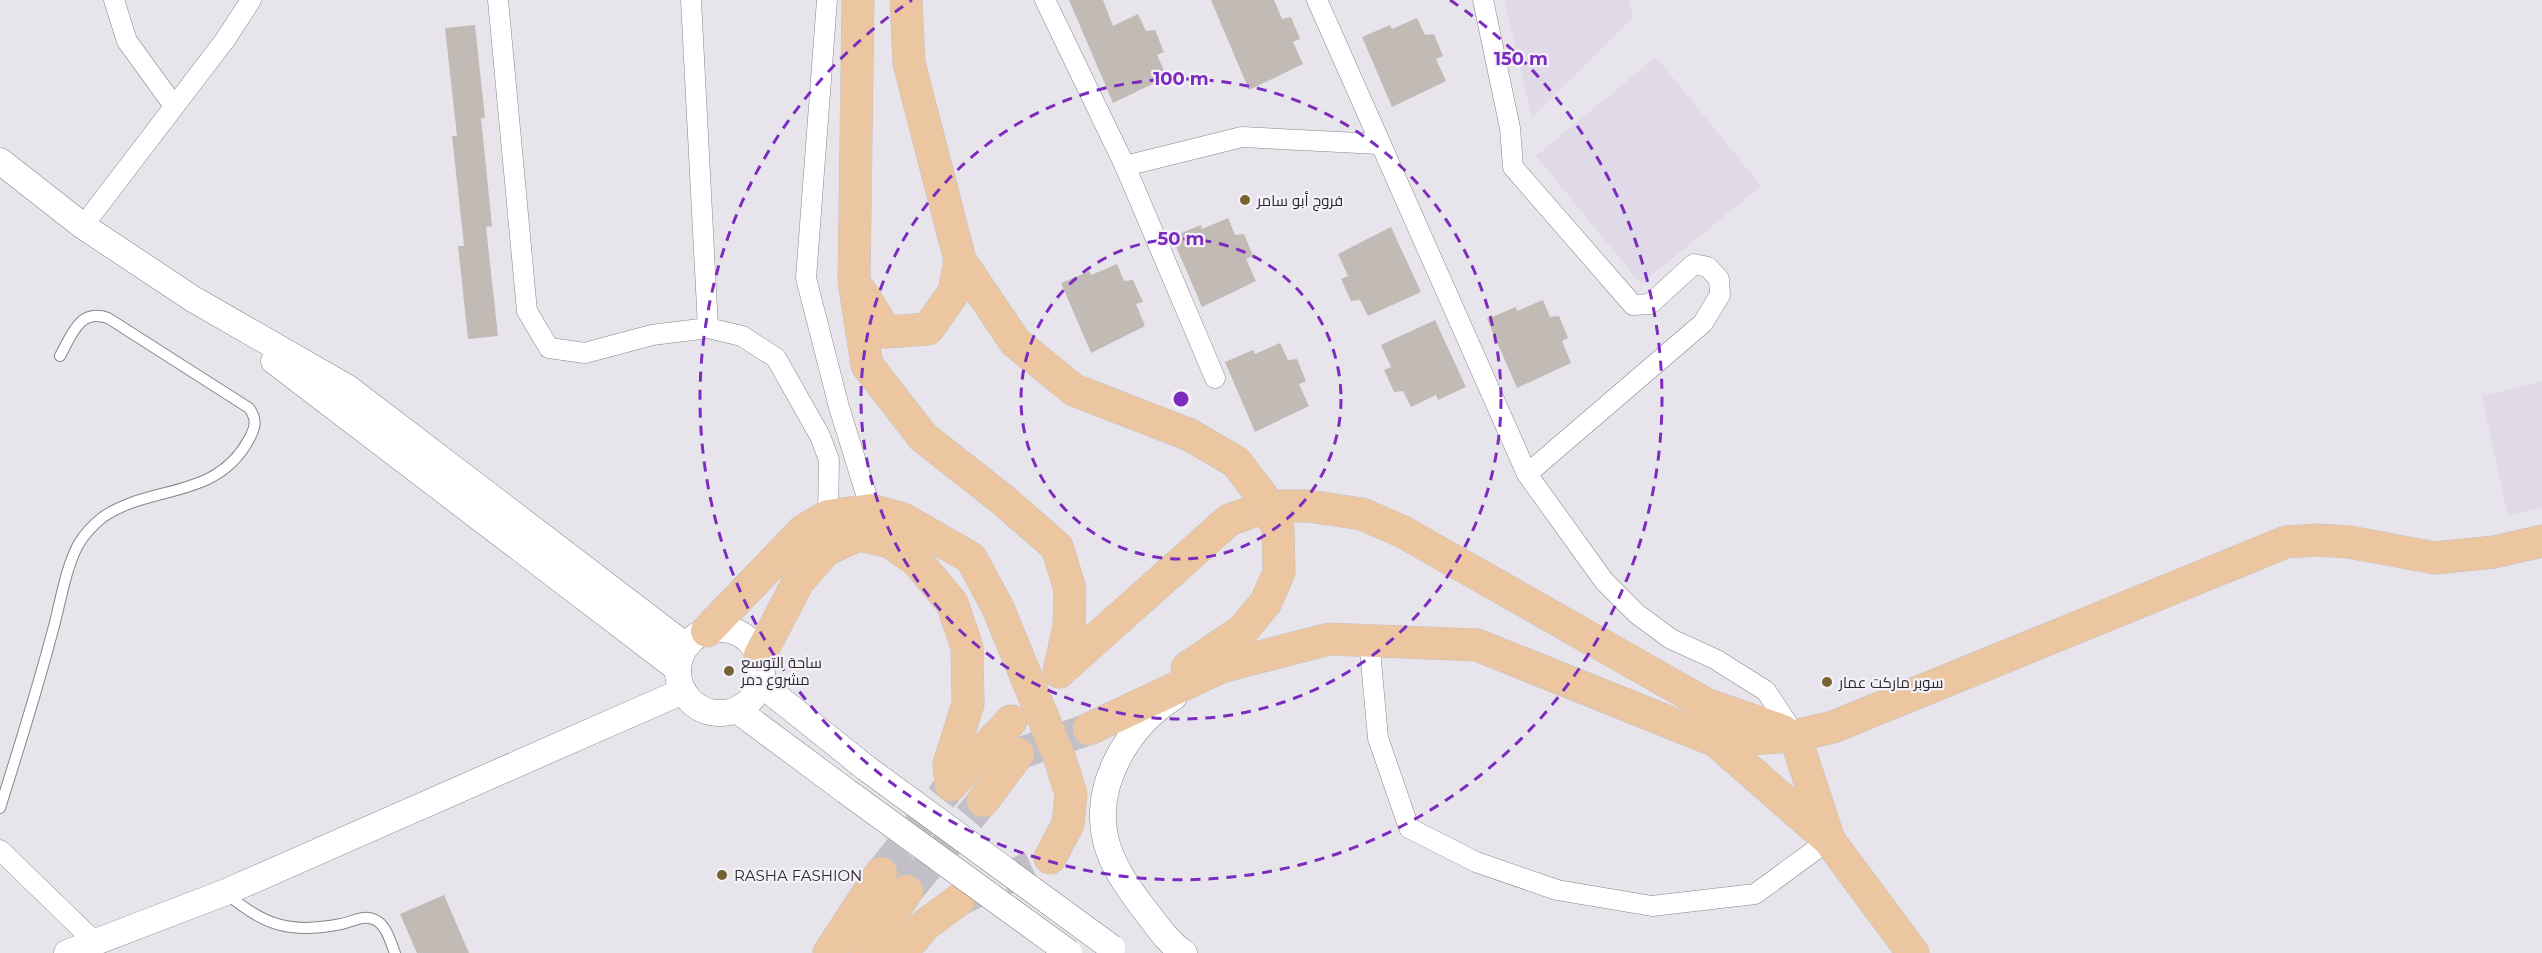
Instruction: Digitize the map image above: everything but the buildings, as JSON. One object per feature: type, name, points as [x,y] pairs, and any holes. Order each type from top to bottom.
[{"type":"main road","points":[[858,0],[854,281],[867,365],[923,437],[1004,500],[1057,547],[1070,589],[1070,626],[1059,672],[1229,520],[1268,506],[1308,506],[1362,514],[1403,532],[1706,704],[1795,736]]},
{"type":"main road","points":[[906,0],[909,63],[960,260],[1015,342],[1074,390],[1190,435],[1236,462],[1262,496],[1278,528],[1279,572],[1266,602],[1243,630],[1099,725],[1221,667],[1329,639],[1478,645],[1716,741],[1829,840],[1913,953]]},
{"type":"main road","points":[[854,281],[886,332],[928,329],[954,292],[960,260]]},
{"type":"main road","points":[[688,659],[803,531],[828,516],[871,510],[903,519],[972,558],[999,608],[1060,759],[1071,794],[1068,824],[1050,858]]},
{"type":"main road","points":[[760,670],[798,582],[826,550],[858,535],[890,542],[916,560],[952,603],[967,647],[968,704],[949,764],[951,785],[1011,721]]},
{"type":"main road","points":[[1716,741],[1795,736],[1844,723],[2286,542],[2316,540],[2349,542],[2435,558],[2494,552],[2542,541]]},
{"type":"main road","points":[[1795,736],[1829,840]]},
{"type":"main road","points":[[982,801],[1018,754]]},
{"type":"main road","points":[[829,953],[881,873]]},
{"type":"main road","points":[[866,953],[907,891]]},
{"type":"main road","points":[[901,953],[925,924],[959,900]]},
{"type":"street","points":[[114,0],[127,41],[174,106]]},
{"type":"street","points":[[82,226],[225,40],[251,0]]},
{"type":"street","points":[[498,0],[527,311],[549,348],[585,353],[652,335],[708,328],[742,336],[776,358],[820,436],[829,460],[828,516]]},
{"type":"street","points":[[690,0],[708,328]]},
{"type":"street","points":[[827,0],[806,278],[839,407],[871,510]]},
{"type":"street","points":[[1045,0],[1125,166],[1215,378]]},
{"type":"street","points":[[1317,0],[1527,474],[1604,581],[1637,614],[1671,639],[1715,659],[1766,690],[1795,736]]},
{"type":"street","points":[[1483,0],[1510,128],[1513,167],[1633,305],[1650,304],[1694,264],[1708,267],[1719,279],[1720,295],[1703,323],[1527,474]]},
{"type":"street","points":[[1125,166],[1242,137],[1379,144]]},
{"type":"street","points":[[0,161],[82,226],[193,299],[348,388],[688,659],[695,705],[713,713],[737,710],[748,704],[760,670]]},
{"type":"street","points":[[67,953],[226,892],[688,659],[732,630],[753,644],[760,670],[866,768],[1116,950]]},
{"type":"street","points":[[1369,639],[1378,738],[1409,828],[1476,862],[1557,890],[1652,906],[1755,894],[1829,840]]},
{"type":"street","points":[[1184,953],[1172,945],[1126,886],[1106,841],[1103,796],[1123,747],[1160,706],[1221,667]]},
{"type":"street","points":[[737,710],[1069,953]]},
{"type":"street","points":[[0,850],[95,942]]},
{"type":"lane","points":[[0,808],[32,709],[78,544],[103,517],[145,499],[173,493],[232,465],[253,432],[255,423],[254,415],[249,408],[108,318],[95,314],[88,316],[80,323],[60,356]]},
{"type":"lane","points":[[226,892],[248,911],[274,925],[303,929],[343,924],[361,918],[373,919],[381,924],[395,953]]},
{"type":"shaded area","points":[[1504,0],[1629,0],[1633,17],[1532,117]]},
{"type":"shaded area","points":[[1656,57],[1761,186],[1641,284],[1536,156]]},
{"type":"shaded area","points":[[2542,381],[2542,507],[2508,516],[2482,396]]},
{"type":"tunnel","points":[[1018,754],[1089,729]]},
{"type":"tunnel","points":[[881,873],[951,785]]},
{"type":"tunnel","points":[[907,891],[983,801]]},
{"type":"tunnel","points":[[959,900],[1050,858]]},
{"type":"place","name":"فروج أبو سامر","points":[[1245,200]]},
{"type":"place","name":"ساحة التوسع مشروع دمر","points":[[729,671]]},
{"type":"place","name":"سوبر ماركت عمار","points":[[1827,682]]},
{"type":"place","name":"RASHA FASHION","points":[[722,875]]}]
